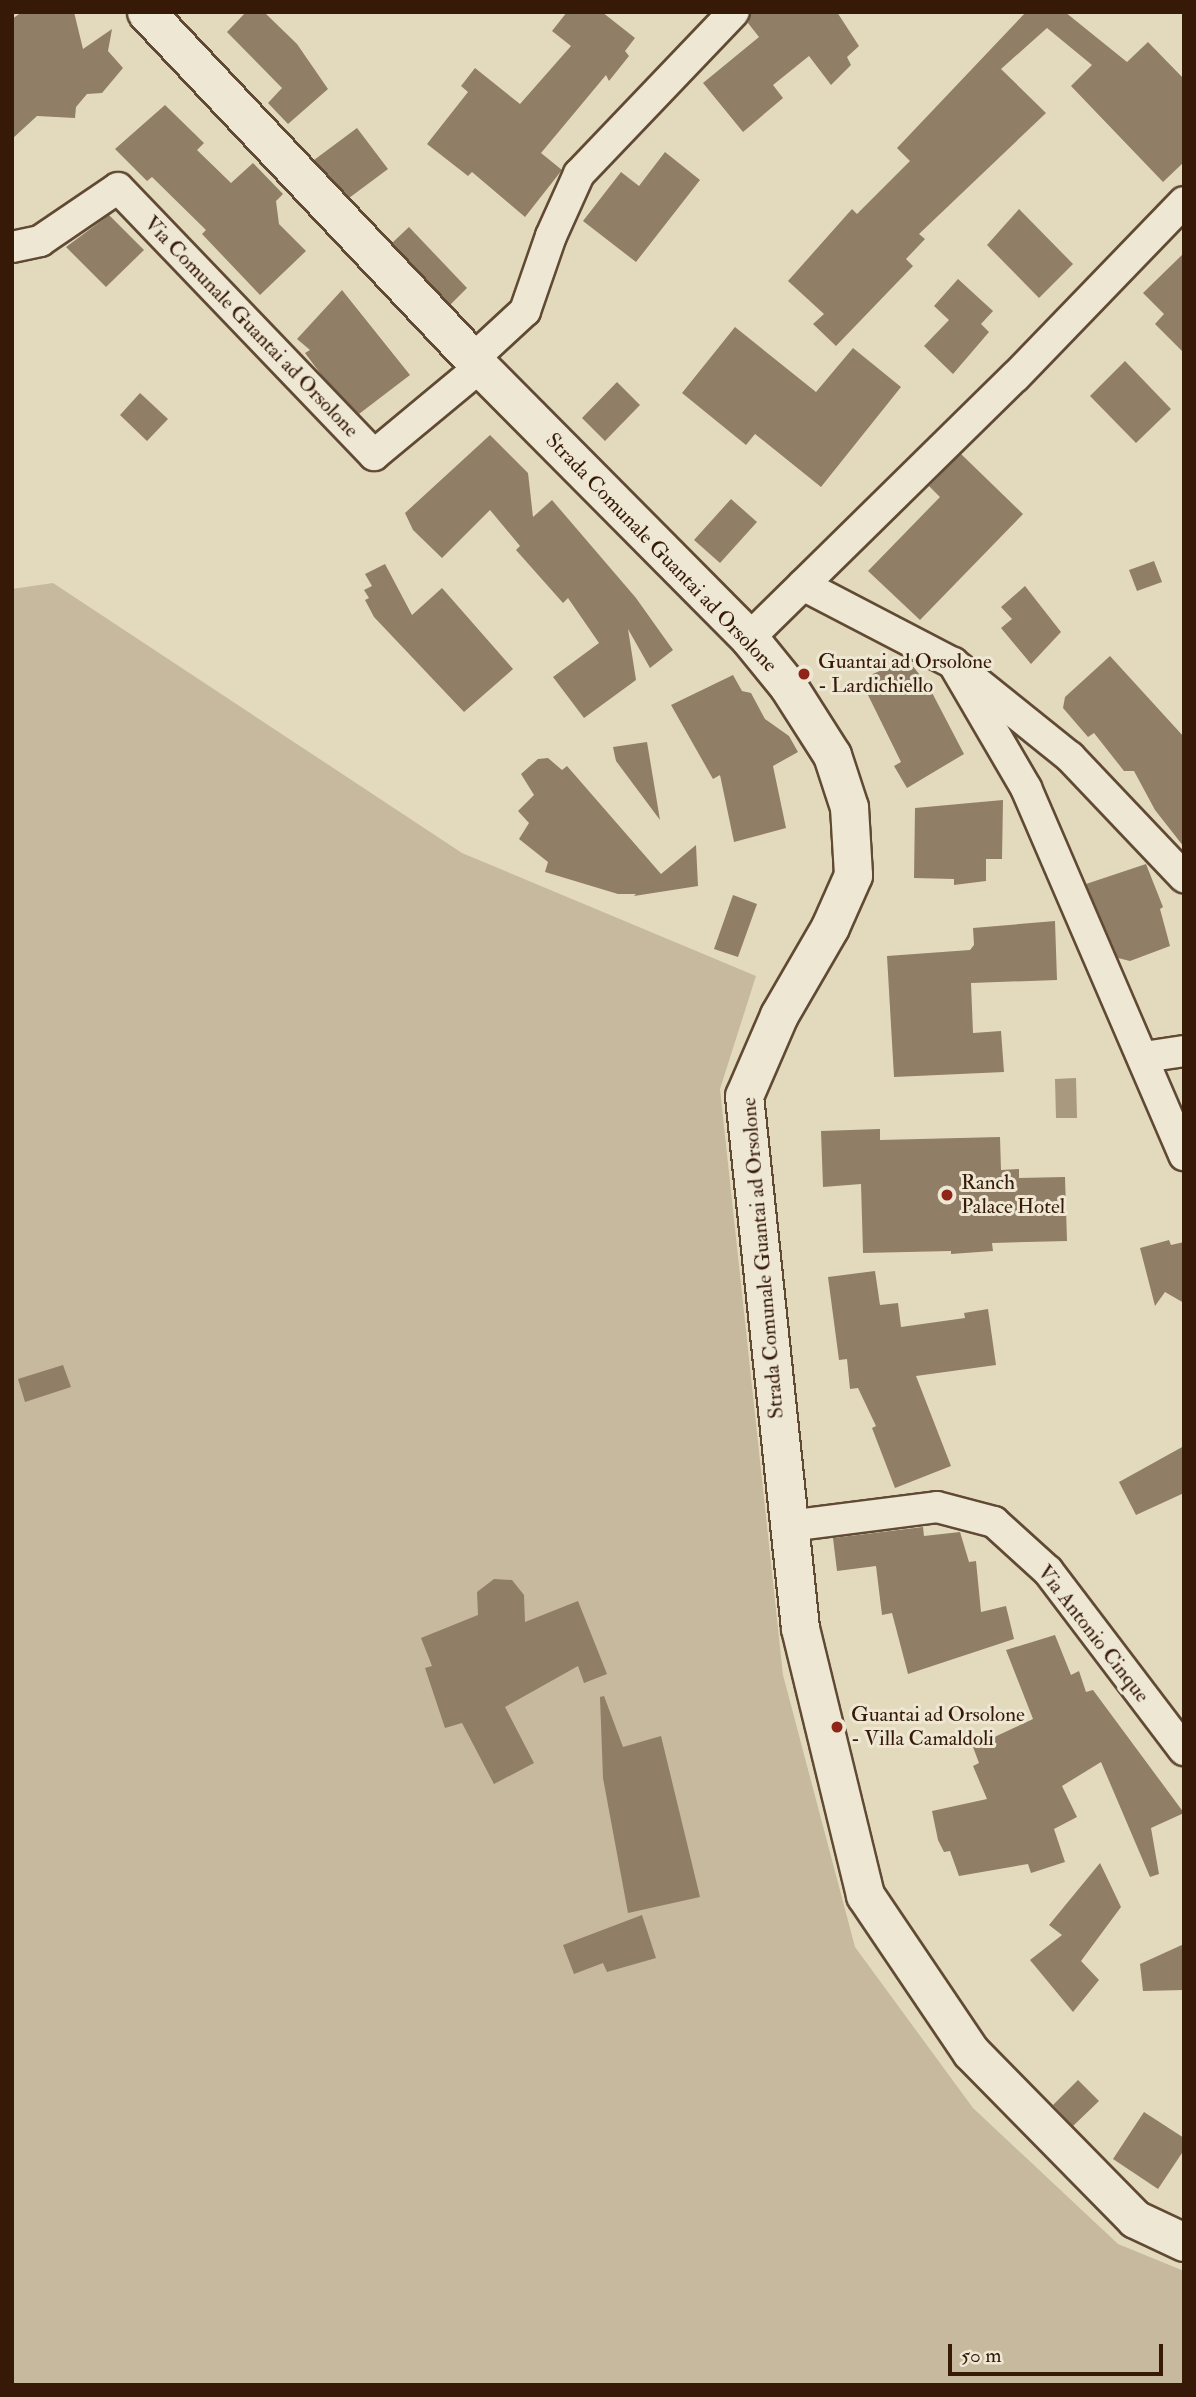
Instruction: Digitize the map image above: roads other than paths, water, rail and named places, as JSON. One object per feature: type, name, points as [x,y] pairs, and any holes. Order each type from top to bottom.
[{"type":"street","name":"Strada Comunale Guantai ad Orsolone","points":[[146,12],[477,363],[750,638],[788,686],[832,755],[849,807],[853,875],[830,927],[779,1015],[744,1096],[800,1628],[865,1895],[971,2052],[1135,2219],[1184,2242]]},
{"type":"street","points":[[477,363],[525,311],[551,236],[579,174],[734,12]]},
{"type":"street","name":"Via Comunale Guantai ad Orsolone","points":[[12,247],[40,241],[118,188],[374,455],[477,363]]},
{"type":"street","points":[[750,638],[1015,377],[1184,202]]},
{"type":"street","points":[[803,585],[953,663],[1070,757],[1184,877]]},
{"type":"street","points":[[953,663],[1026,788],[1086,935],[1144,1057],[1184,1155]]},
{"type":"street","points":[[1144,1057],[1184,1051]]},
{"type":"street","name":"Via Antonio Cinque","points":[[789,1526],[937,1507],[994,1522],[1048,1572],[1184,1750]]},
{"type":"place","name":"Guantai ad Orsolone - Lardichiello","points":[[804,674]]},
{"type":"place","name":"Ranch Palace Hotel","points":[[947,1195]]},
{"type":"place","name":"Guantai ad Orsolone - Villa Camaldoli","points":[[837,1727]]}]
